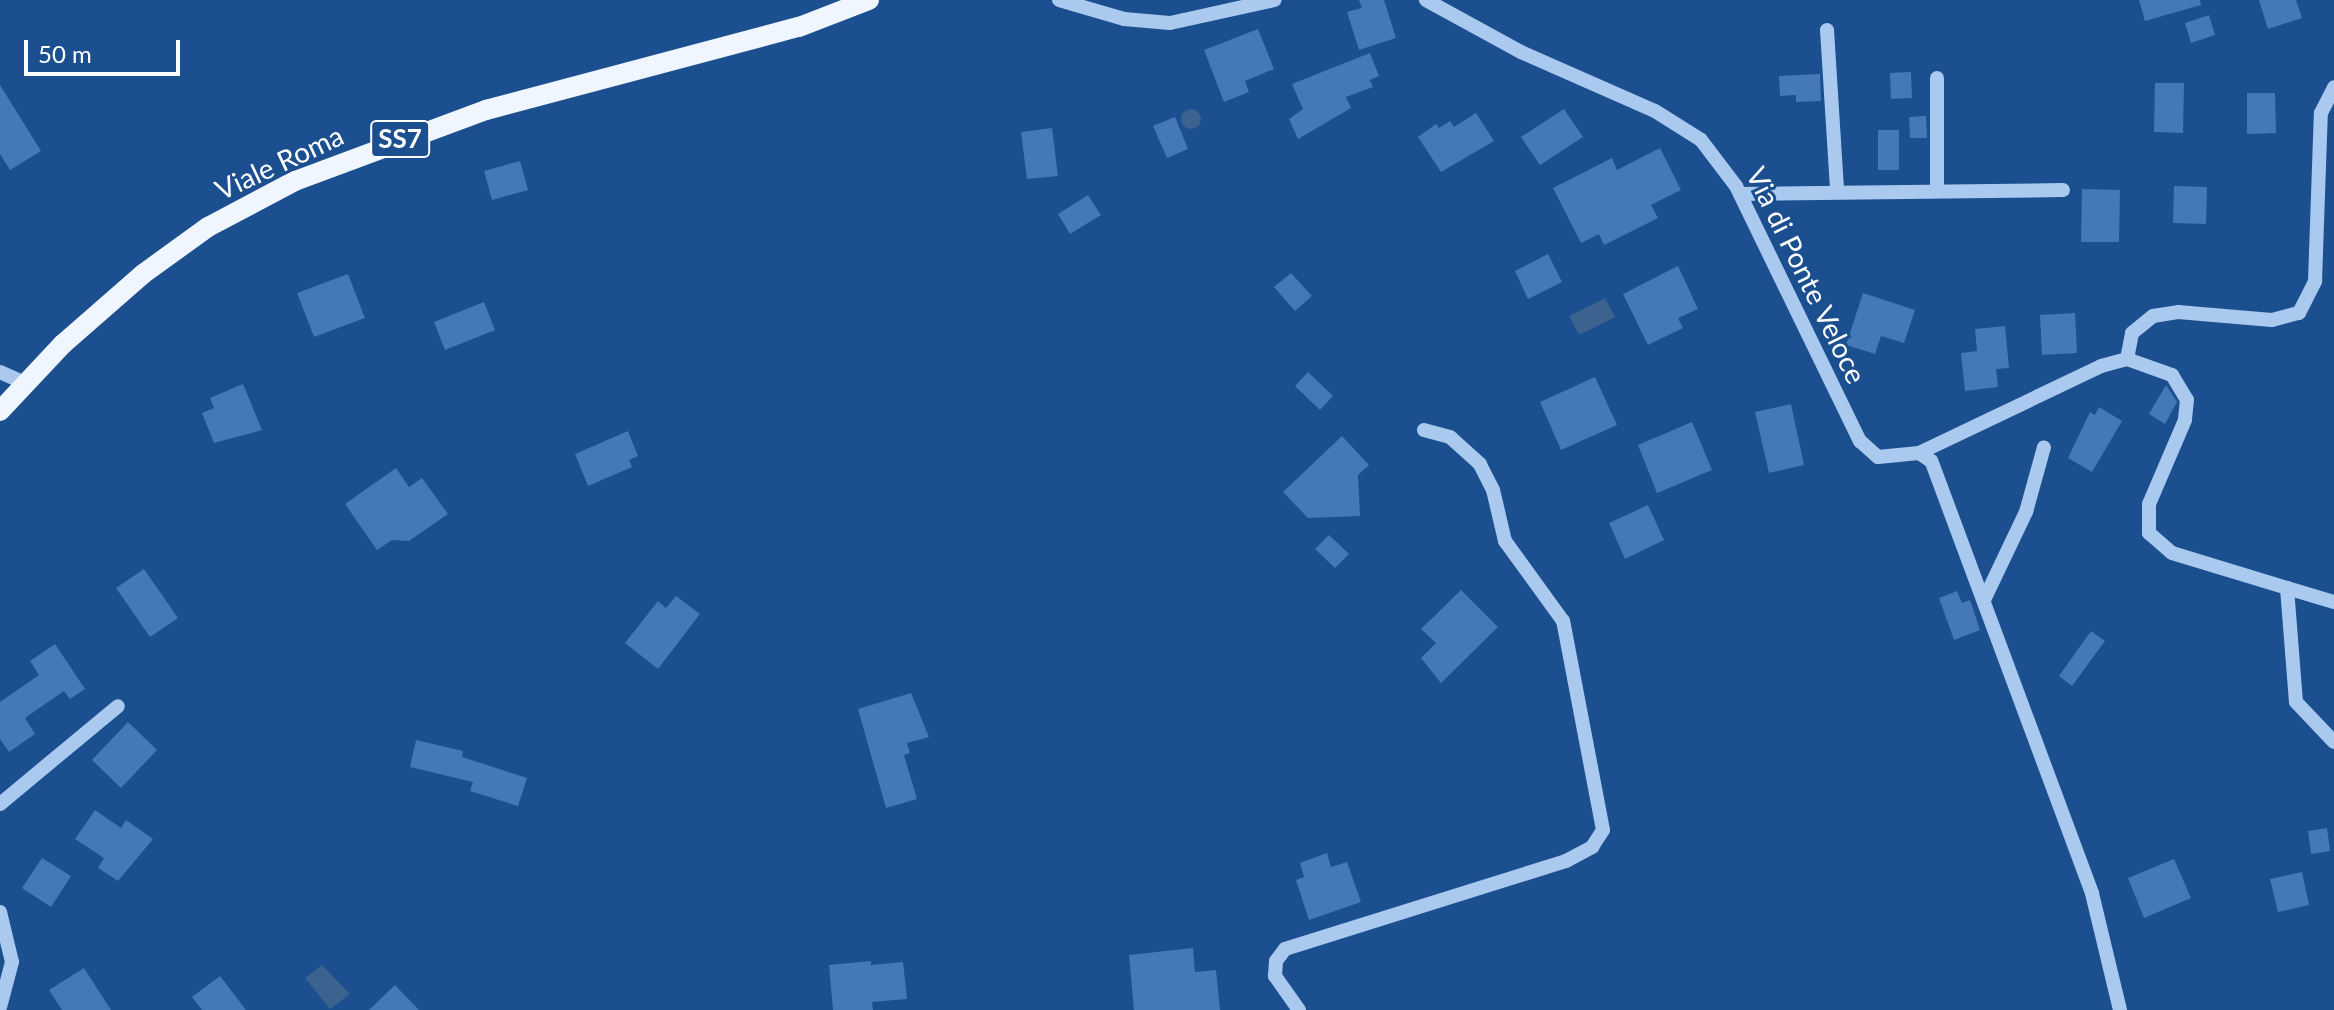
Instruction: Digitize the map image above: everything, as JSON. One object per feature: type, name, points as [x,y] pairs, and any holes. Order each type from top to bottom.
[{"type":"main road","name":"Viale Roma","points":[[0,411],[25,383],[155,264],[222,219],[295,181],[486,110],[799,27],[869,0]]},
{"type":"street","points":[[1059,0],[1124,19],[1180,23],[1275,0]]},
{"type":"street","name":"Via di Ponte Veloce","points":[[1426,0],[1521,52],[1679,125],[1711,151],[1740,194],[1860,441],[1878,457],[1925,457]]},
{"type":"street","points":[[1827,30],[1837,190]]},
{"type":"street","points":[[1937,78],[1937,188]]},
{"type":"street","points":[[2127,359],[2132,333],[2153,316],[2178,312],[2281,320],[2306,304],[2315,281],[2321,113],[2334,87]]},
{"type":"street","points":[[1740,194],[1937,188],[2063,190]]},
{"type":"street","points":[[2120,1010],[2097,904],[1984,600],[1925,457],[1938,446],[2101,366],[2127,359],[2172,375],[2187,400],[2185,420],[2147,511],[2153,539],[2181,556],[2334,602]]},
{"type":"street","points":[[0,372],[25,383]]},
{"type":"street","points":[[1299,1010],[1275,976],[1276,961],[1285,949],[1566,861],[1592,847],[1603,830],[1563,621],[1505,541],[1493,490],[1480,464],[1450,437],[1424,430]]},
{"type":"street","points":[[1984,600],[2026,512],[2044,447]]},
{"type":"street","points":[[2287,588],[2296,702],[2334,742]]},
{"type":"street","points":[[0,804],[118,706]]},
{"type":"street","points":[[0,912],[12,962],[0,1007]]},
{"type":"water","points":[[1191,109],[1198,112],[1201,119],[1198,126],[1191,129],[1184,126],[1181,119],[1184,112]]},
{"type":"water","points":[[1605,298],[1615,317],[1579,335],[1569,316]]},
{"type":"water","points":[[322,965],[350,994],[330,1009],[305,978]]},
{"type":"building","points":[[1359,0],[1384,0],[1396,38],[1359,50],[1347,12],[1362,8]]},
{"type":"building","points":[[2139,0],[2200,0],[2201,5],[2145,21]]},
{"type":"building","points":[[2259,0],[2296,0],[2302,18],[2268,29]]},
{"type":"building","points":[[2209,15],[2215,35],[2191,43],[2185,23]]},
{"type":"building","points":[[1258,29],[1274,69],[1245,81],[1249,92],[1224,102],[1204,50]]},
{"type":"building","points":[[1370,53],[1379,76],[1370,80],[1373,87],[1346,97],[1351,108],[1298,139],[1289,119],[1303,109],[1292,84]]},
{"type":"building","points":[[1911,72],[1912,98],[1891,99],[1890,73]]},
{"type":"building","points":[[1820,74],[1821,101],[1796,102],[1796,95],[1780,96],[1779,76]]},
{"type":"building","points":[[2155,83],[2184,83],[2183,133],[2154,132]]},
{"type":"building","points":[[0,85],[41,151],[10,170],[0,154]]},
{"type":"building","points":[[2247,93],[2275,93],[2276,133],[2247,134]]},
{"type":"building","points":[[1564,109],[1583,137],[1540,165],[1521,137]]},
{"type":"building","points":[[1476,113],[1494,141],[1441,172],[1418,137],[1436,124],[1439,128],[1450,121],[1454,127]]},
{"type":"building","points":[[1926,116],[1927,138],[1910,138],[1909,117]]},
{"type":"building","points":[[1175,117],[1188,149],[1167,158],[1153,126]]},
{"type":"building","points":[[1052,128],[1058,176],[1027,179],[1021,132]]},
{"type":"building","points":[[1878,130],[1899,130],[1899,170],[1878,170]]},
{"type":"building","points":[[1660,148],[1681,190],[1651,205],[1658,218],[1604,245],[1599,234],[1581,243],[1553,188],[1612,158],[1617,170]]},
{"type":"building","points":[[520,161],[528,190],[492,200],[484,171]]},
{"type":"building","points":[[2174,186],[2207,187],[2206,224],[2173,223]]},
{"type":"building","points":[[2082,189],[2120,190],[2119,242],[2081,242]]},
{"type":"building","points":[[1088,195],[1101,215],[1070,234],[1058,214]]},
{"type":"building","points":[[1548,254],[1562,282],[1528,299],[1515,271]]},
{"type":"building","points":[[1678,266],[1698,309],[1678,318],[1683,328],[1648,345],[1623,294]]},
{"type":"building","points":[[1291,273],[1312,296],[1295,311],[1274,287]]},
{"type":"building","points":[[348,274],[365,318],[314,337],[297,293]]},
{"type":"building","points":[[1863,293],[1915,310],[1904,343],[1881,336],[1875,354],[1846,345]]},
{"type":"building","points":[[484,302],[495,330],[445,350],[434,322]]},
{"type":"building","points":[[2075,313],[2077,353],[2042,355],[2040,315]]},
{"type":"building","points":[[2005,326],[2009,368],[1996,369],[1998,387],[1965,391],[1961,353],[1977,351],[1975,329]]},
{"type":"building","points":[[1308,372],[1333,396],[1320,410],[1295,386]]},
{"type":"building","points":[[1595,377],[1617,425],[1561,450],[1540,402]]},
{"type":"building","points":[[243,384],[262,430],[214,443],[202,413],[214,408],[210,398]]},
{"type":"building","points":[[2166,385],[2177,402],[2165,424],[2149,414]]},
{"type":"building","points":[[1791,404],[1804,465],[1769,473],[1755,412]]},
{"type":"building","points":[[2099,407],[2122,421],[2092,472],[2068,458],[2090,412],[2095,415]]},
{"type":"building","points":[[1692,422],[1712,470],[1657,493],[1638,445]]},
{"type":"building","points":[[628,431],[638,456],[629,460],[632,467],[588,486],[575,454]]},
{"type":"building","points":[[1342,436],[1369,465],[1358,475],[1360,516],[1308,518],[1283,492]]},
{"type":"building","points":[[396,468],[409,487],[422,478],[448,514],[409,541],[392,540],[377,550],[345,504]]},
{"type":"building","points":[[1648,505],[1664,540],[1625,559],[1609,523]]},
{"type":"building","points":[[1329,535],[1349,554],[1335,568],[1315,549]]},
{"type":"building","points":[[144,569],[178,618],[150,637],[116,588]]},
{"type":"building","points":[[1461,590],[1498,627],[1441,683],[1421,658],[1436,643],[1421,629]]},
{"type":"building","points":[[1957,591],[1962,603],[1970,600],[1980,630],[1954,640],[1939,598]]},
{"type":"building","points":[[676,596],[700,614],[658,669],[625,643],[658,601],[666,608]]},
{"type":"building","points":[[2091,631],[2105,641],[2072,686],[2059,676]]},
{"type":"building","points":[[55,644],[85,689],[70,699],[64,691],[25,718],[35,734],[9,752],[0,739],[0,702],[39,675],[30,661]]},
{"type":"building","points":[[911,693],[929,737],[907,743],[910,753],[904,755],[917,799],[886,808],[858,709]]},
{"type":"building","points":[[128,722],[157,750],[121,788],[92,760]]},
{"type":"building","points":[[416,740],[463,751],[462,757],[527,778],[518,806],[470,791],[473,782],[410,767]]},
{"type":"building","points":[[95,810],[121,828],[126,820],[153,839],[118,881],[98,868],[104,858],[75,839]]},
{"type":"building","points":[[2327,828],[2330,851],[2311,854],[2308,831]]},
{"type":"building","points":[[1327,853],[1331,867],[1347,862],[1361,902],[1309,920],[1296,880],[1304,877],[1300,863]]},
{"type":"building","points":[[42,858],[71,876],[51,907],[22,888]]},
{"type":"building","points":[[2174,859],[2191,898],[2144,918],[2128,878]]},
{"type":"building","points":[[2302,872],[2309,905],[2278,912],[2270,879]]},
{"type":"building","points":[[1193,948],[1195,972],[1216,970],[1220,1010],[1134,1010],[1129,955]]},
{"type":"building","points":[[871,961],[871,965],[903,962],[907,999],[872,1002],[873,1010],[833,1010],[829,965]]},
{"type":"building","points":[[84,968],[111,1010],[62,1010],[49,990]]},
{"type":"building","points":[[220,976],[246,1010],[202,1010],[192,997]]},
{"type":"building","points":[[395,985],[419,1010],[369,1010]]}]
